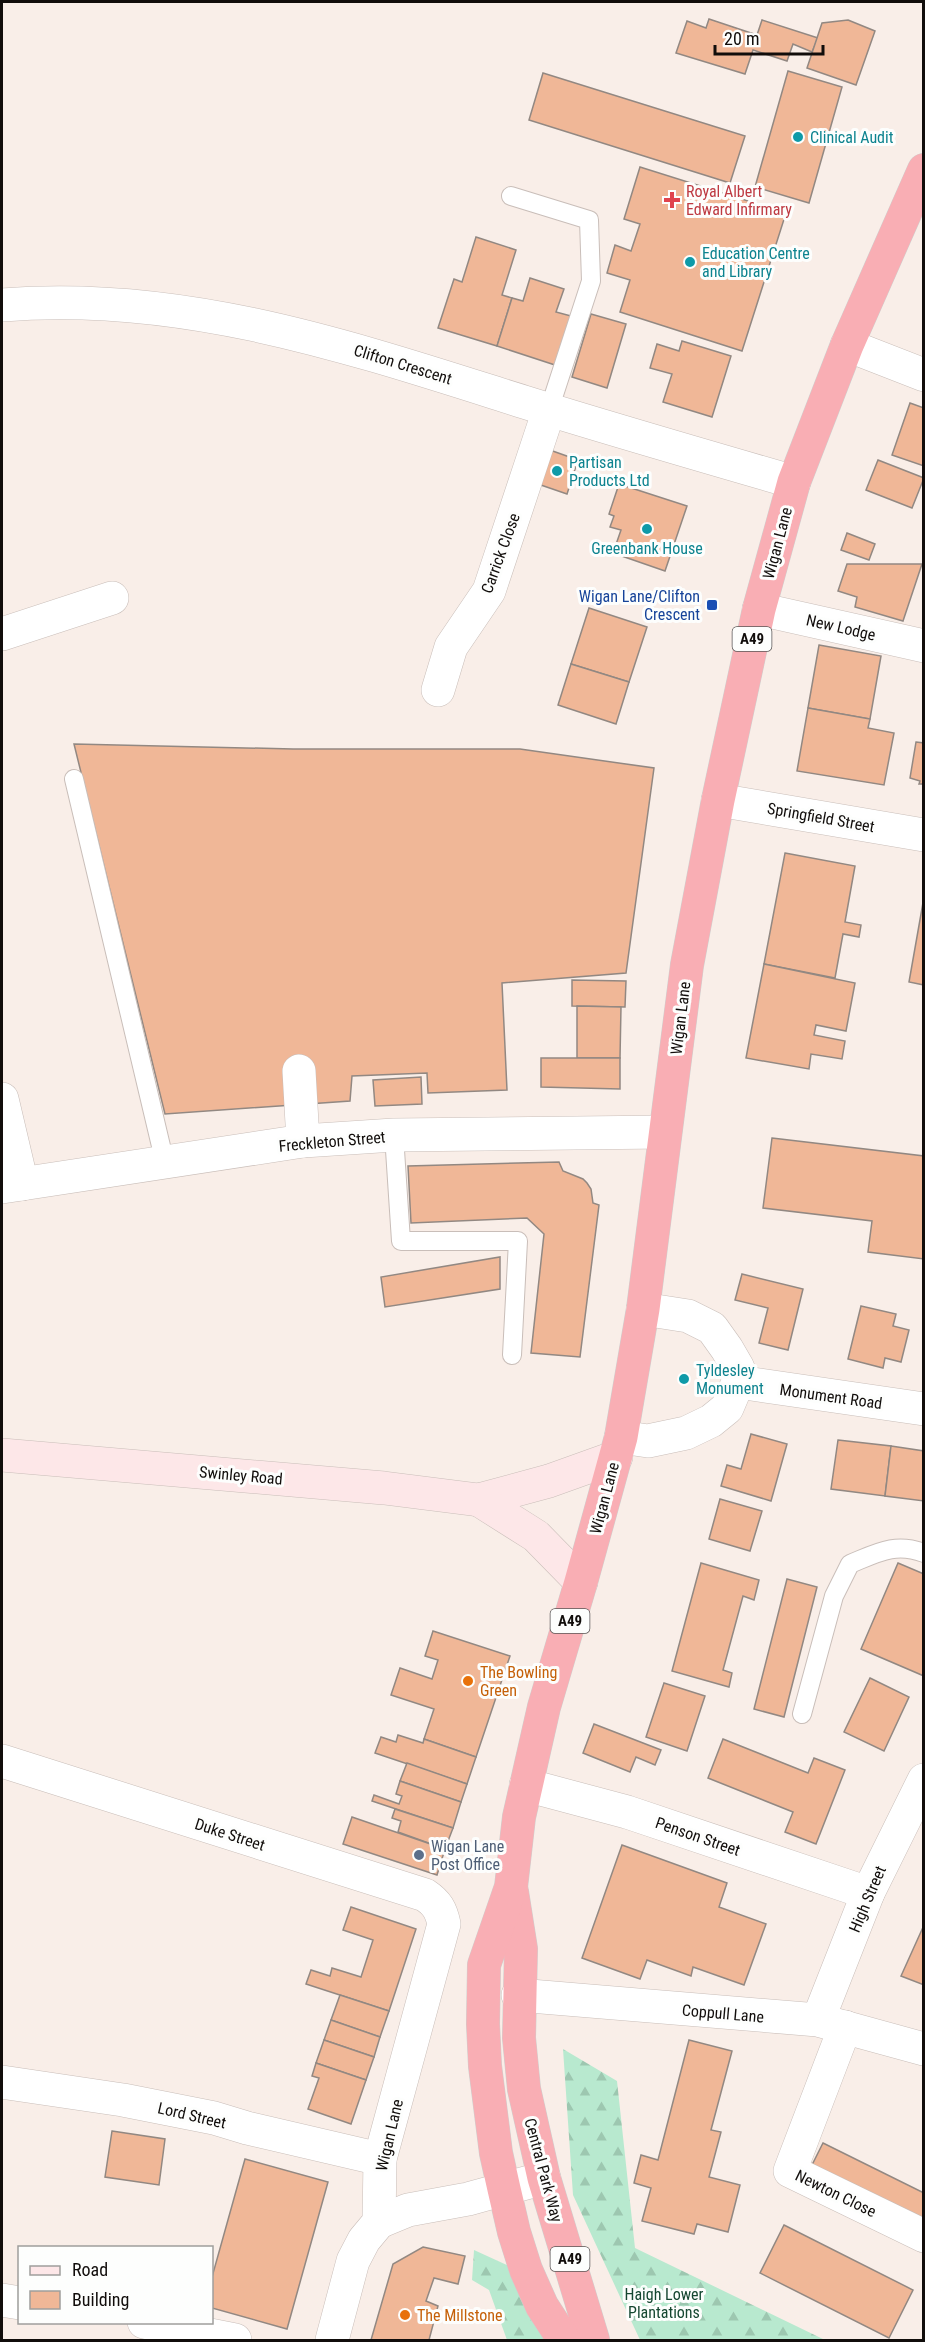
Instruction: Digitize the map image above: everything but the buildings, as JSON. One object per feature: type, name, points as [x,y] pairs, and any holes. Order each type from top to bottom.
[{"type":"highway","name":"Wigan Lane","points":[[504,2189],[496,2153],[485,2066],[484,1965],[511,1887],[525,1785],[544,1707],[618,1447],[644,1309],[687,965],[718,800],[759,609],[794,482],[847,345],[924,170]]},
{"type":"highway","name":"Wigan Lane","points":[[511,1887],[521,1949],[518,1995]]},
{"type":"highway","name":"Central Park Way","points":[[518,1995],[524,2089],[544,2178],[593,2340]]},
{"type":"highway","name":"A49","points":[[504,2189],[526,2270],[542,2306],[564,2340]]},
{"type":"street","name":"Clifton Crescent","points":[[2,306],[37,302],[198,313],[315,337],[549,410],[794,482]]},
{"type":"street","points":[[847,345],[924,375]]},
{"type":"street","name":"Carrick Close","points":[[438,690],[451,647],[489,591],[549,410]]},
{"type":"street","points":[[2,634],[112,598]]},
{"type":"street","name":"New Lodge","points":[[759,609],[924,646]]},
{"type":"street","name":"Springfield Street","points":[[718,800],[924,835]]},
{"type":"street","points":[[299,1071],[303,1141]]},
{"type":"street","points":[[2,1099],[12,1186]]},
{"type":"street","name":"Freckleton Street","points":[[12,1186],[303,1141],[394,1135],[665,1132]]},
{"type":"street","points":[[618,1447],[686,1433],[711,1422],[727,1408],[738,1382],[738,1368],[711,1328],[688,1316],[644,1309]]},
{"type":"street","name":"Monument Road","points":[[738,1382],[924,1409]]},
{"type":"street","name":"Swinley Road","points":[[2,1455],[384,1488],[479,1500],[549,1481],[618,1447]]},
{"type":"street","name":"Swinley Road","points":[[479,1500],[536,1536],[581,1582]]},
{"type":"street","name":"Duke Street","points":[[2,1761],[425,1895],[435,1902],[442,1913],[444,1924]]},
{"type":"street","name":"High Street","points":[[832,2024],[868,1893],[924,1780]]},
{"type":"street","name":"Penson Street","points":[[525,1785],[627,1812],[868,1893]]},
{"type":"street","name":"Wigan Lane","points":[[380,2222],[380,2159],[444,1924]]},
{"type":"street","name":"Coppull Lane","points":[[518,1995],[832,2024],[924,2049]]},
{"type":"street","name":"Newton Close","points":[[832,2024],[790,2171],[924,2236]]},
{"type":"street","name":"Lord Street","points":[[2,2082],[123,2100],[214,2118],[246,2128],[380,2159]]},
{"type":"street","points":[[332,2340],[353,2261],[364,2240],[380,2222],[408,2210],[468,2199],[544,2178]]},
{"type":"street","points":[[2,2300],[18,2303]]},
{"type":"street","points":[[154,2324],[234,2340]]},
{"type":"lane","points":[[511,196],[589,220],[591,281],[549,410]]},
{"type":"lane","points":[[74,779],[165,1163]]},
{"type":"lane","points":[[394,1135],[401,1241],[518,1241],[512,1355]]},
{"type":"lane","points":[[802,1714],[834,1596],[850,1564],[882,1551],[907,1547],[924,1553]]},
{"type":"green space","name":"Haigh Lower Plantations","points":[[563,2049],[617,2081],[635,2248],[825,2340],[640,2340],[573,2195]]},
{"type":"green space","points":[[474,2250],[509,2266],[549,2340],[507,2340],[489,2290],[472,2280]]},
{"type":"place","name":"Clinical Audit","points":[[798,137]]},
{"type":"place","name":"Royal Albert Edward Infirmary","points":[[672,200]]},
{"type":"place","name":"Education Centre and Library","points":[[690,262]]},
{"type":"place","name":"Partisan Products Ltd","points":[[557,471]]},
{"type":"place","name":"Greenbank House","points":[[647,529]]},
{"type":"place","name":"Wigan Lane/Clifton Crescent","points":[[712,605]]},
{"type":"place","name":"Tyldesley Monument","points":[[684,1379]]},
{"type":"place","name":"The Bowling Green","points":[[468,1681]]},
{"type":"place","name":"Wigan Lane Post Office","points":[[419,1855]]},
{"type":"place","name":"The Millstone","points":[[405,2315]]}]
